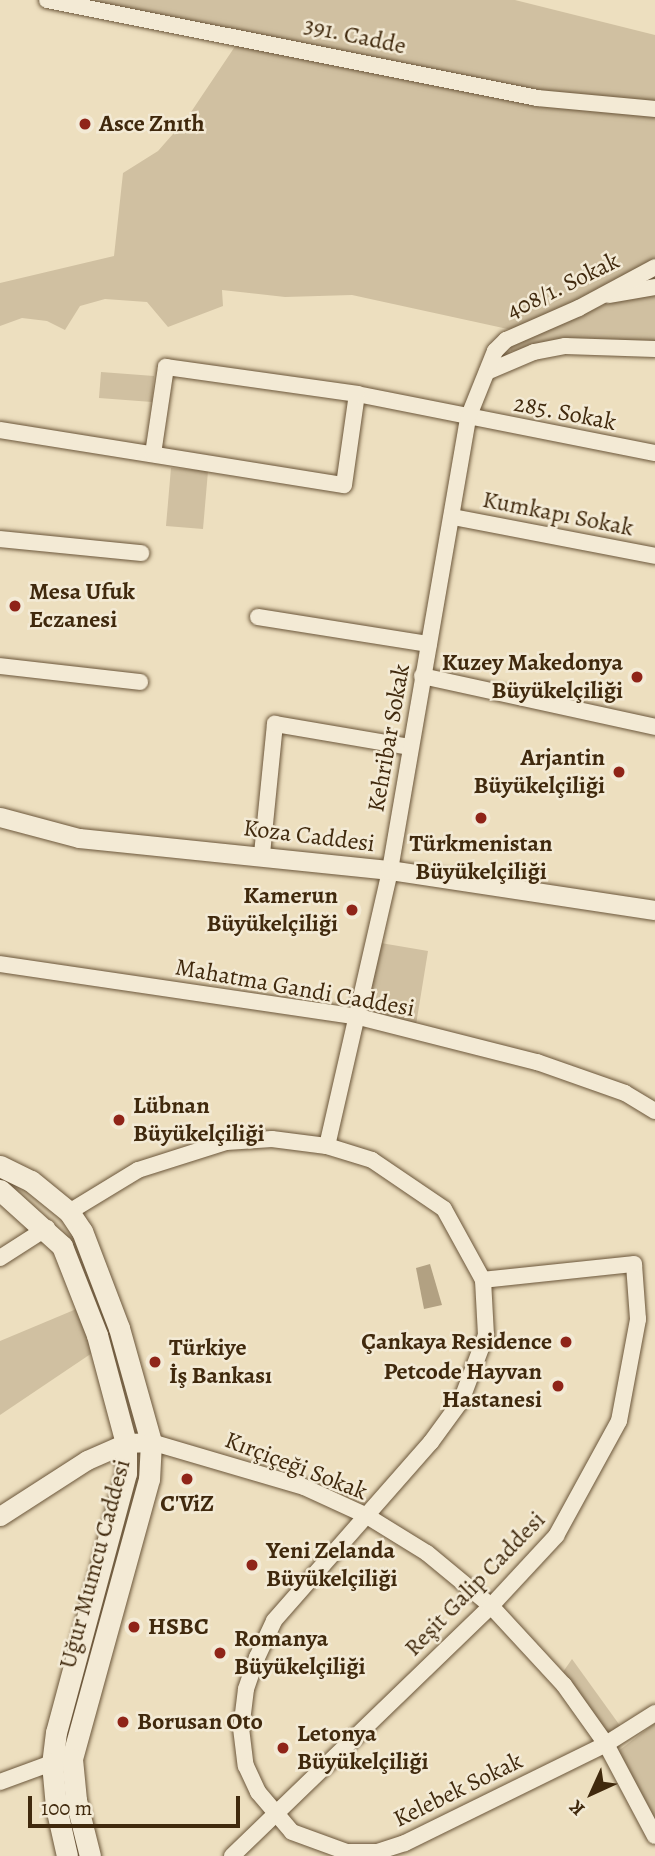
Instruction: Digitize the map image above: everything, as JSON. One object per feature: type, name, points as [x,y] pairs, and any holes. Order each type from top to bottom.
[{"type":"main road","name":"Uğur Mumcu Caddesi","points":[[0,1166],[31,1181],[69,1212],[82,1231],[119,1328],[152,1442],[149,1479],[72,1759],[76,1800],[90,1856]]},
{"type":"main road","name":"Uğur Mumcu Caddesi","points":[[0,1190],[47,1228],[62,1246],[97,1335],[126,1443],[126,1473],[73,1659],[52,1763],[67,1856]]},
{"type":"street","name":"391. Cadde","points":[[47,0],[537,98],[655,109]]},
{"type":"street","name":"408/1. Sokak","points":[[495,351],[506,340],[655,267]]},
{"type":"street","points":[[600,296],[655,287]]},
{"type":"street","points":[[487,372],[534,352],[565,346],[655,349]]},
{"type":"street","name":"Kehribar Sokak","points":[[327,1146],[359,1017],[390,870],[468,418],[495,351]]},
{"type":"street","name":"285. Sokak","points":[[153,454],[166,367],[357,394],[655,453]]},
{"type":"street","points":[[0,429],[344,485],[357,394]]},
{"type":"street","name":"Kumkapı Sokak","points":[[453,517],[655,556]]},
{"type":"street","points":[[0,539],[141,553]]},
{"type":"street","points":[[258,617],[429,644]]},
{"type":"street","points":[[0,666],[140,682]]},
{"type":"street","points":[[422,676],[655,727]]},
{"type":"street","points":[[262,854],[275,724],[410,747]]},
{"type":"street","name":"Koza Caddesi","points":[[0,817],[79,838],[262,854],[390,870],[655,910]]},
{"type":"street","name":"Mahatma Gandi Caddesi","points":[[0,964],[359,1017],[537,1062],[625,1093],[655,1111]]},
{"type":"street","points":[[69,1212],[138,1170],[226,1142],[272,1139],[327,1146],[372,1160],[444,1209],[483,1280]]},
{"type":"street","points":[[0,1258],[47,1228]]},
{"type":"street","name":"Reşit Galip Caddesi","points":[[232,1856],[491,1606],[556,1535],[599,1463],[619,1421],[638,1319],[635,1264],[483,1280]]},
{"type":"street","name":"Kelebek Sokak","points":[[483,1280],[486,1335],[461,1401],[274,1621],[246,1689],[241,1728],[246,1766],[276,1815],[292,1832],[317,1844],[347,1852],[377,1852],[405,1843],[606,1744],[655,1713]]},
{"type":"street","points":[[0,1516],[87,1461],[126,1443],[152,1442]]},
{"type":"street","name":"Kırçiçeği Sokak","points":[[152,1442],[304,1488],[366,1516],[427,1553],[491,1606],[564,1685],[606,1744],[655,1836]]},
{"type":"street","points":[[0,1782],[52,1763]]},
{"type":"shaded area","points":[[47,0],[515,0],[655,35],[655,287],[521,332],[352,295],[285,297],[222,290],[223,306],[168,327],[147,302],[105,299],[80,306],[65,330],[47,321],[22,318],[0,326],[0,283],[114,256],[123,173],[158,151],[187,118],[242,36]]},
{"type":"shaded area","points":[[655,292],[655,342],[511,351],[509,343],[610,302]]},
{"type":"shaded area","points":[[101,372],[154,376],[152,402],[99,398]]},
{"type":"shaded area","points":[[171,468],[208,471],[203,529],[166,526]]},
{"type":"shaded area","points":[[375,942],[428,951],[415,1031],[359,1017]]},
{"type":"shaded area","points":[[430,1264],[442,1305],[424,1309],[416,1268]]},
{"type":"shaded area","points":[[86,1305],[101,1347],[0,1415],[0,1341]]},
{"type":"shaded area","points":[[572,1659],[621,1727],[608,1736],[563,1672]]},
{"type":"shaded area","points":[[655,1723],[655,1824],[617,1752]]},
{"type":"place","name":"Asce Znıth","points":[[85,124]]},
{"type":"place","name":"Mesa Ufuk Eczanesi","points":[[15,606]]},
{"type":"place","name":"Kuzey Makedonya Büyükelçiliği","points":[[637,677]]},
{"type":"place","name":"Arjantin Büyükelçiliği","points":[[619,772]]},
{"type":"place","name":"Türkmenistan Büyükelçiliği","points":[[481,818]]},
{"type":"place","name":"Kamerun Büyükelçiliği","points":[[352,910]]},
{"type":"place","name":"Lübnan Büyükelçiliği","points":[[119,1120]]},
{"type":"place","name":"Çankaya Residence","points":[[566,1342]]},
{"type":"place","name":"Türkiye İş Bankası","points":[[155,1362]]},
{"type":"place","name":"Petcode Hayvan Hastanesi","points":[[558,1386]]},
{"type":"place","name":"C'ViZ","points":[[187,1479]]},
{"type":"place","name":"Yeni Zelanda Büyükelçiliği","points":[[252,1565]]},
{"type":"place","name":"HSBC","points":[[134,1627]]},
{"type":"place","name":"Romanya Büyükelçiliği","points":[[220,1653]]},
{"type":"place","name":"Borusan Oto","points":[[123,1722]]},
{"type":"place","name":"Letonya Büyükelçiliği","points":[[283,1748]]}]
